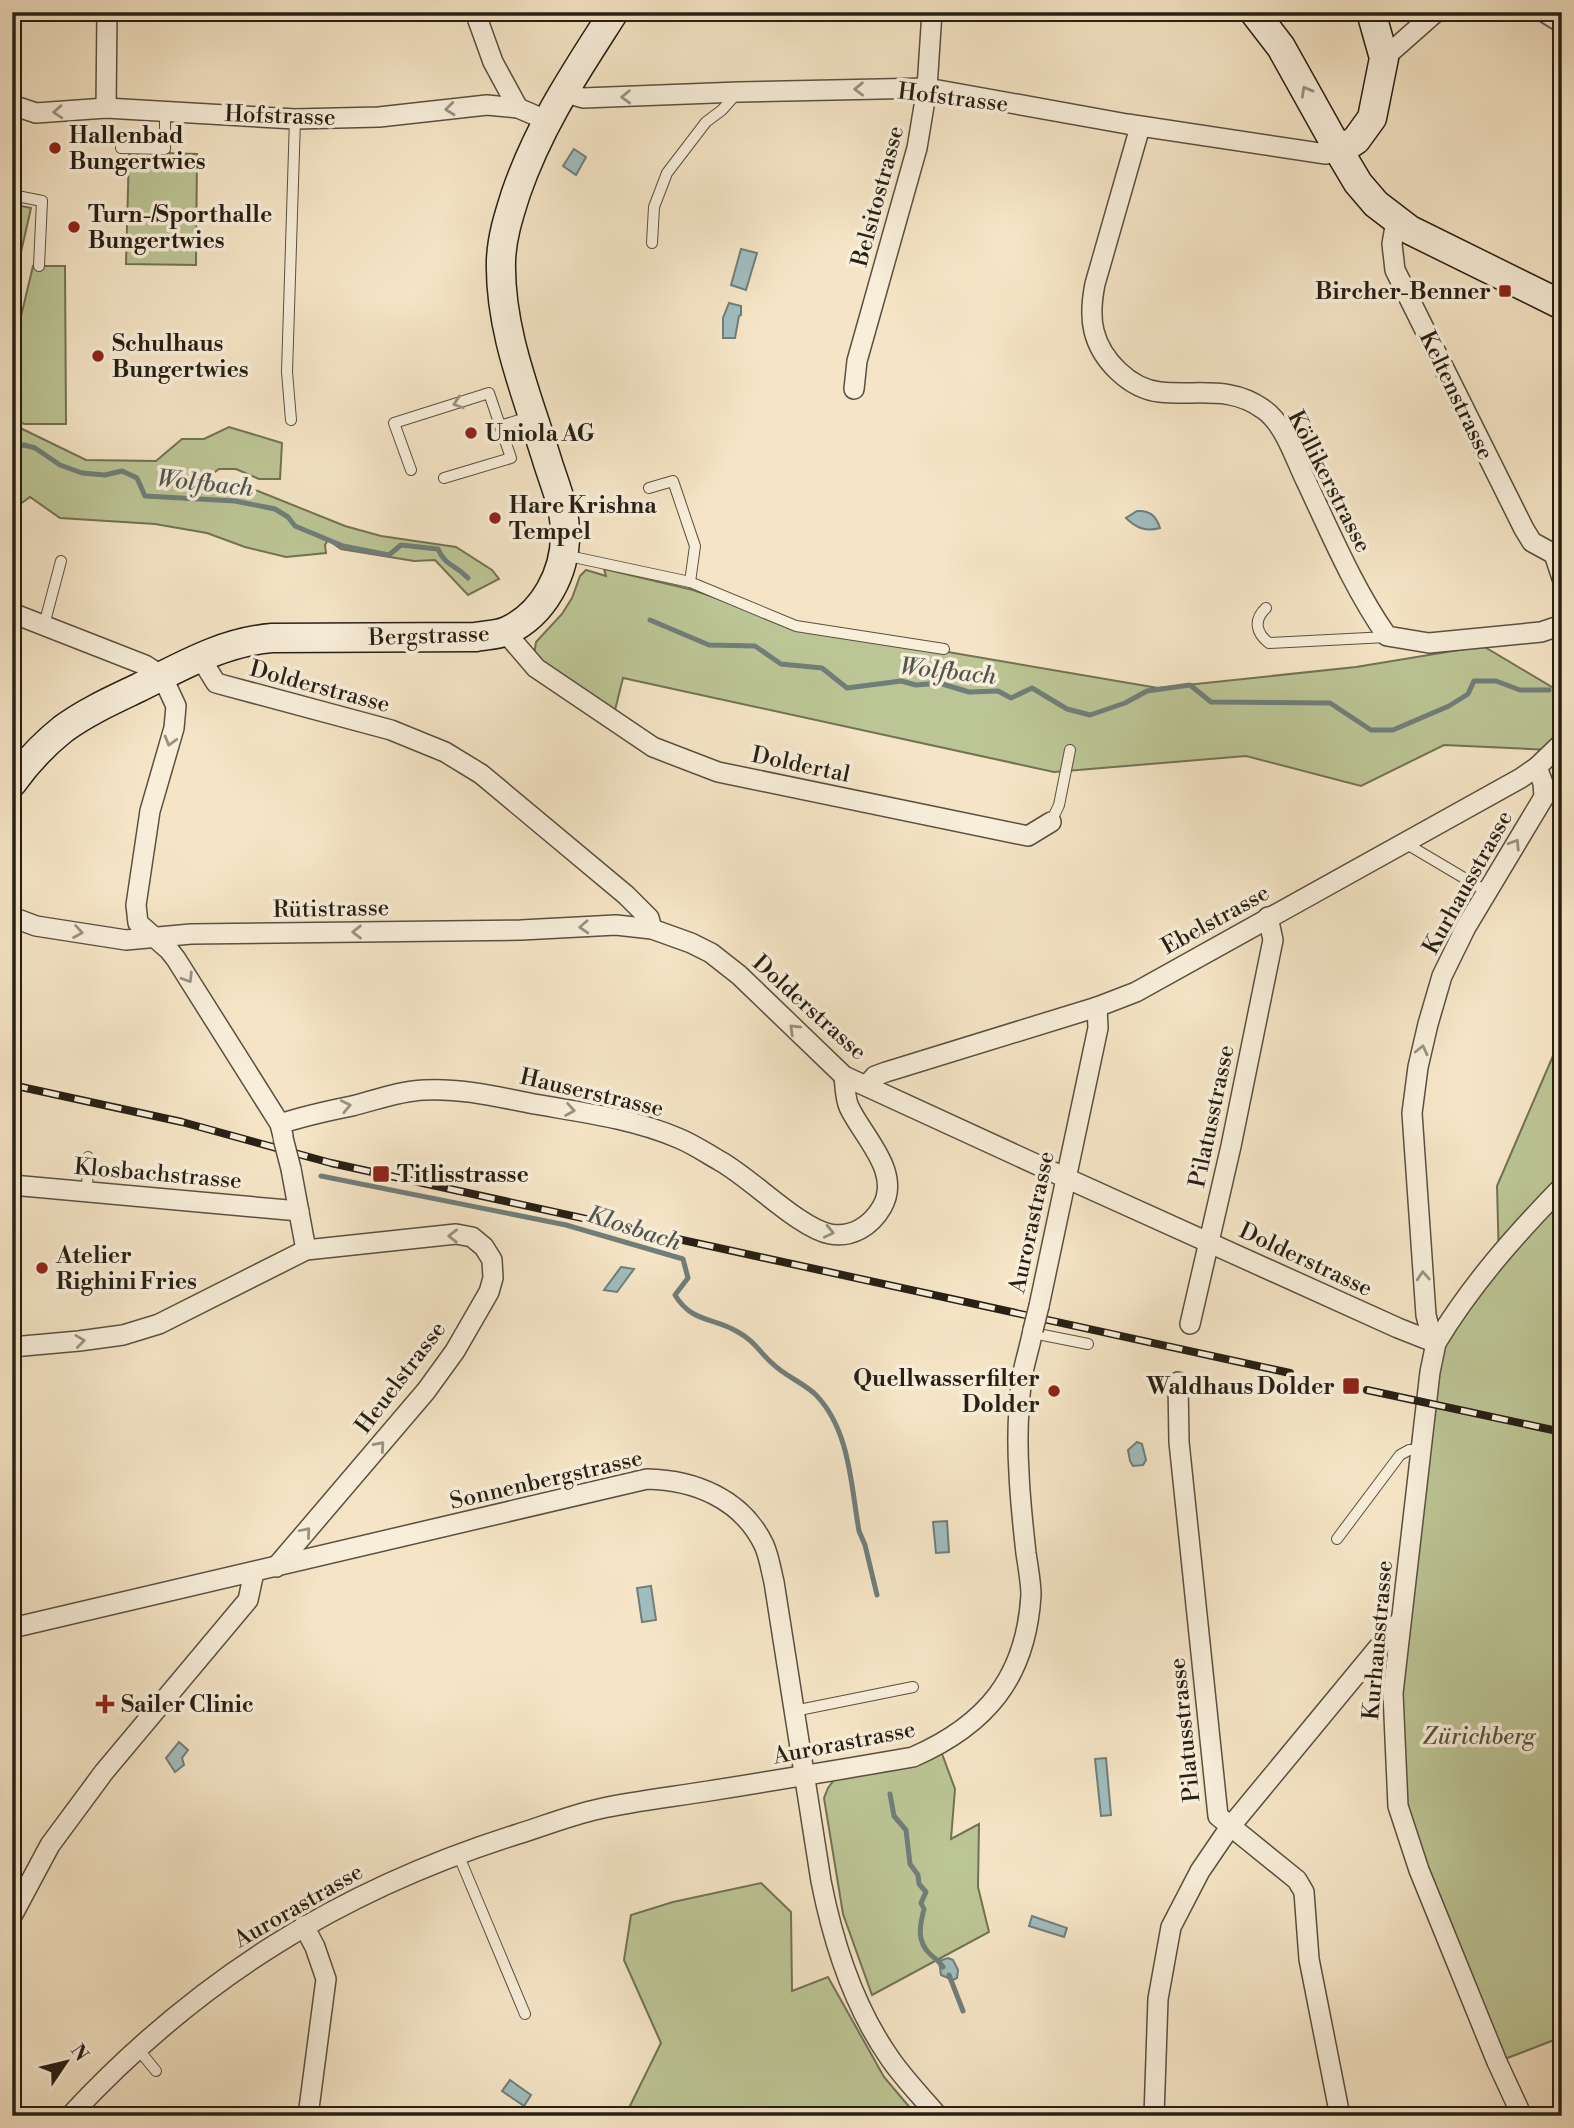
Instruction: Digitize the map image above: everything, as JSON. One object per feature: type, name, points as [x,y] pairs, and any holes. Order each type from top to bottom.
[{"type":"main road","name":"Bergstrasse","points":[[12,783],[32,755],[65,727],[222,647],[248,640],[272,638],[476,637],[505,632],[526,620],[536,610],[550,592],[563,554],[565,531],[562,508],[504,311],[501,260],[506,224],[531,153],[563,92],[614,12]]},
{"type":"main road","points":[[1254,12],[1281,47],[1358,183],[1386,212],[1426,239],[1562,305]]},
{"type":"main road","points":[[1339,151],[1356,140],[1372,118],[1384,58],[1371,12]]},
{"type":"street","points":[[106,108],[107,12]]},
{"type":"street","points":[[475,12],[493,62],[518,108]]},
{"type":"street","name":"Belsitostrasse","points":[[854,389],[857,361],[917,148],[928,89],[932,12]]},
{"type":"street","points":[[1384,58],[1436,12]]},
{"type":"street","points":[[1544,12],[1562,23]]},
{"type":"street","name":"Hofstrasse","points":[[563,92],[583,98],[928,89],[1140,127],[1326,154],[1339,151]]},
{"type":"street","name":"Hofstrasse","points":[[12,105],[36,113],[106,108],[295,119],[379,117],[487,105],[518,108],[547,120]]},
{"type":"street","name":"Köllikerstrasse","points":[[1140,127],[1095,284],[1091,307],[1094,331],[1102,352],[1116,369],[1134,383],[1158,392],[1229,393],[1264,409],[1287,442],[1367,607],[1387,636]]},
{"type":"street","name":"Keltenstrasse","points":[[1386,212],[1395,270],[1524,529],[1532,542],[1558,549]]},
{"type":"street","points":[[1558,549],[1562,578]]},
{"type":"street","points":[[12,613],[145,665],[162,676],[176,706],[174,728],[150,811],[135,910],[138,923],[157,938],[176,959],[282,1131],[292,1168],[306,1250],[159,1324],[123,1335],[12,1347]]},
{"type":"street","points":[[1387,636],[1429,643],[1541,632],[1562,625]]},
{"type":"street","name":"Doldertal","points":[[505,632],[536,668],[601,714],[653,747],[718,772],[1028,836],[1051,822]]},
{"type":"street","name":"Dolderstrasse","points":[[200,657],[216,683],[391,730],[445,752],[481,774],[626,895],[649,918],[652,929],[711,953],[738,975],[844,1076],[1436,1343]]},
{"type":"street","name":"Ebelstrasse","points":[[867,1085],[875,1076],[886,1072],[1097,1007],[1136,992],[1521,778],[1562,743]]},
{"type":"street","name":"Kurhausstrasse","points":[[1522,2116],[1497,2062],[1419,1870],[1398,1806],[1392,1693],[1436,1343],[1426,1315],[1412,1113],[1418,1067],[1442,976],[1486,891],[1544,797],[1543,783],[1537,767]]},
{"type":"street","name":"Rütistrasse","points":[[12,917],[36,926],[127,940],[191,934],[508,930],[615,925],[652,929]]},
{"type":"street","name":"Pilatusstrasse","points":[[1190,1324],[1273,940],[1268,917]]},
{"type":"street","name":"Aurorastrasse","points":[[80,2112],[138,2049],[226,1976],[304,1926],[382,1884],[457,1853],[597,1809],[913,1757],[937,1746],[976,1720],[989,1707],[1005,1687],[1025,1640],[1031,1593],[1019,1472],[1022,1377],[1098,1028],[1097,1007]]},
{"type":"street","name":"Hauserstrasse","points":[[282,1131],[324,1111],[386,1096],[422,1090],[487,1094],[623,1120],[679,1138],[731,1167],[810,1226],[828,1234],[847,1235],[861,1229],[873,1219],[888,1192],[887,1176],[881,1161],[848,1104],[844,1076]]},
{"type":"street","name":"Klosbachstrasse","points":[[12,1185],[299,1211]]},
{"type":"street","points":[[1436,1343],[1454,1314],[1510,1240],[1562,1186]]},
{"type":"street","name":"Heuelstrasse","points":[[276,1567],[426,1391],[455,1351],[489,1292],[493,1278],[492,1260],[484,1247],[472,1237],[456,1234],[306,1250]]},
{"type":"street","points":[[1408,1332],[1426,1315]]},
{"type":"street","name":"Pilatusstrasse","points":[[1178,1382],[1179,1442],[1218,1816],[1297,1880],[1304,1892],[1309,1959],[1340,2116]]},
{"type":"street","name":"Sonnenbergstrasse","points":[[12,1628],[647,1479],[673,1480],[723,1497],[745,1517],[764,1545],[774,1581],[831,1929],[858,2002],[889,2058],[938,2116]]},
{"type":"street","points":[[12,1916],[50,1845],[104,1772],[248,1600],[254,1572]]},
{"type":"street","points":[[1154,2116],[1158,1999],[1171,1927],[1200,1871],[1230,1827],[1401,1620]]},
{"type":"street","points":[[304,1926],[316,1947],[326,1979],[308,2116]]},
{"type":"lane","points":[[652,243],[654,207],[667,173],[706,122],[739,92]]},
{"type":"lane","points":[[121,148],[166,149],[165,110]]},
{"type":"lane","points":[[291,420],[287,372],[295,119]]},
{"type":"lane","points":[[12,195],[42,201],[40,266]]},
{"type":"lane","points":[[411,470],[394,423],[489,393],[511,458],[444,478]]},
{"type":"lane","points":[[500,426],[533,415]]},
{"type":"lane","points":[[649,488],[673,481],[695,546],[690,582]]},
{"type":"lane","points":[[563,554],[690,582],[796,626],[944,649]]},
{"type":"lane","points":[[44,625],[61,561]]},
{"type":"lane","points":[[1266,608],[1259,614],[1256,622],[1261,636],[1269,643],[1387,636]]},
{"type":"lane","name":"Doldertal","points":[[1051,822],[1059,804],[1070,750]]},
{"type":"lane","points":[[1404,843],[1486,891]]},
{"type":"lane","points":[[87,1191],[88,1157]]},
{"type":"lane","points":[[1033,1331],[1088,1344]]},
{"type":"lane","points":[[1337,1539],[1400,1455],[1409,1450],[1422,1450]]},
{"type":"lane","points":[[794,1711],[913,1687]]},
{"type":"lane","points":[[457,1853],[525,2014]]},
{"type":"lane","points":[[138,2049],[156,2071]]},
{"type":"green space","points":[[129,152],[197,154],[196,265],[126,264]]},
{"type":"green space","points":[[12,204],[31,208],[12,292]]},
{"type":"green space","points":[[33,266],[65,266],[66,424],[24,424],[12,418],[12,354]]},
{"type":"green space","points":[[12,424],[86,460],[156,461],[182,439],[204,439],[229,427],[282,443],[280,479],[259,479],[236,469],[219,469],[197,485],[177,475],[167,486],[226,486],[258,491],[345,526],[381,536],[456,547],[492,570],[499,579],[468,595],[435,560],[414,561],[341,549],[328,540],[325,545],[326,553],[286,557],[245,547],[207,533],[155,524],[60,518],[30,497],[12,510]]},
{"type":"green space","points":[[604,569],[693,590],[796,626],[1158,688],[1356,667],[1483,646],[1562,693],[1562,756],[1550,750],[1444,745],[1361,786],[1246,756],[1054,772],[623,678],[614,714],[534,655],[536,642],[562,614],[572,598],[580,576],[586,570],[606,576]]},
{"type":"green space","name":"Zürichberg","points":[[1562,1035],[1562,2037],[1497,2062],[1419,1870],[1394,1765],[1441,1346],[1499,1263],[1497,1186]]},
{"type":"green space","points":[[941,1751],[955,1789],[951,1839],[979,1824],[978,1887],[989,1932],[872,1995],[843,1914],[824,1798],[834,1780]]},
{"type":"green space","points":[[761,1883],[791,1912],[792,1991],[828,1977],[884,2077],[917,2116],[625,2116],[661,2043],[624,1960],[631,1915],[673,1902]]},
{"type":"water","points":[[574,149],[586,157],[576,175],[563,166]]},
{"type":"water","points":[[741,249],[757,253],[746,290],[731,285]]},
{"type":"water","points":[[729,303],[741,306],[741,315],[735,338],[723,338],[723,318]]},
{"type":"water","points":[[1137,511],[1152,515],[1160,528],[1142,528],[1126,518]]},
{"type":"water","points":[[621,1267],[634,1269],[617,1292],[604,1290]]},
{"type":"water","points":[[1137,1442],[1142,1444],[1146,1460],[1143,1465],[1133,1466],[1128,1450]]},
{"type":"water","points":[[947,1521],[949,1552],[936,1553],[933,1522]]},
{"type":"water","points":[[651,1586],[656,1620],[642,1622],[637,1588]]},
{"type":"water","points":[[179,1742],[188,1750],[182,1758],[184,1765],[175,1772],[166,1758]]},
{"type":"water","points":[[1106,1758],[1111,1815],[1101,1816],[1095,1759]]},
{"type":"water","points":[[1032,1916],[1067,1928],[1064,1937],[1029,1926]]},
{"type":"water","points":[[948,1958],[953,1960],[958,1970],[957,1978],[953,1980],[941,1975],[939,1961]]},
{"type":"water","points":[[510,2080],[531,2095],[524,2106],[502,2091]]},
{"type":"waterway","name":"Wolfbach","points":[[12,447],[24,445],[35,448],[60,465],[82,473],[105,475],[122,471],[137,478],[145,496],[235,501],[275,509],[288,517],[295,526],[343,546],[389,555],[401,545],[438,549],[448,562],[468,578]]},
{"type":"waterway","name":"Wolfbach","points":[[650,620],[709,645],[755,646],[781,664],[822,668],[847,688],[901,681],[916,685],[939,683],[969,692],[998,691],[1011,698],[1032,688],[1067,709],[1090,715],[1125,703],[1147,691],[1190,685],[1211,702],[1330,703],[1371,730],[1393,730],[1449,706],[1468,694],[1474,681],[1496,681],[1520,690],[1549,690]]},
{"type":"waterway","name":"Klosbach","points":[[321,1176],[566,1225],[683,1259],[688,1278],[675,1295],[682,1304],[696,1315],[729,1327],[744,1336],[778,1368],[816,1395],[827,1409],[836,1425],[847,1459],[859,1531],[877,1595]]},
{"type":"waterway","name":"Klosbach","points":[[890,1794],[894,1816],[906,1830],[910,1864],[918,1875],[919,1884],[926,1892],[921,1903],[924,1909],[920,1927],[921,1938],[926,1949],[943,1967]]},
{"type":"waterway","name":"Klosbach","points":[[949,1975],[963,2011]]},
{"type":"railway","points":[[12,1085],[182,1122],[331,1163],[1290,1373]]},
{"type":"railway","points":[[1367,1390],[1562,1432]]},
{"type":"place","name":"Hallenbad Bungertwies","points":[[55,148]]},
{"type":"place","name":"Turn-/Sporthalle Bungertwies","points":[[74,227]]},
{"type":"place","name":"Bircher-Benner","points":[[1505,291]]},
{"type":"place","name":"Schulhaus Bungertwies","points":[[98,356]]},
{"type":"place","name":"Uniola AG","points":[[471,433]]},
{"type":"place","name":"Hare Krishna Tempel","points":[[495,518]]},
{"type":"place","name":"Titlisstrasse","points":[[381,1174]]},
{"type":"place","name":"Atelier Righini Fries","points":[[42,1268]]},
{"type":"place","name":"Waldhaus Dolder","points":[[1351,1386]]},
{"type":"place","name":"Quellwasserfilter Dolder","points":[[1054,1391]]},
{"type":"place","name":"Sailer Clinic","points":[[105,1704]]}]
